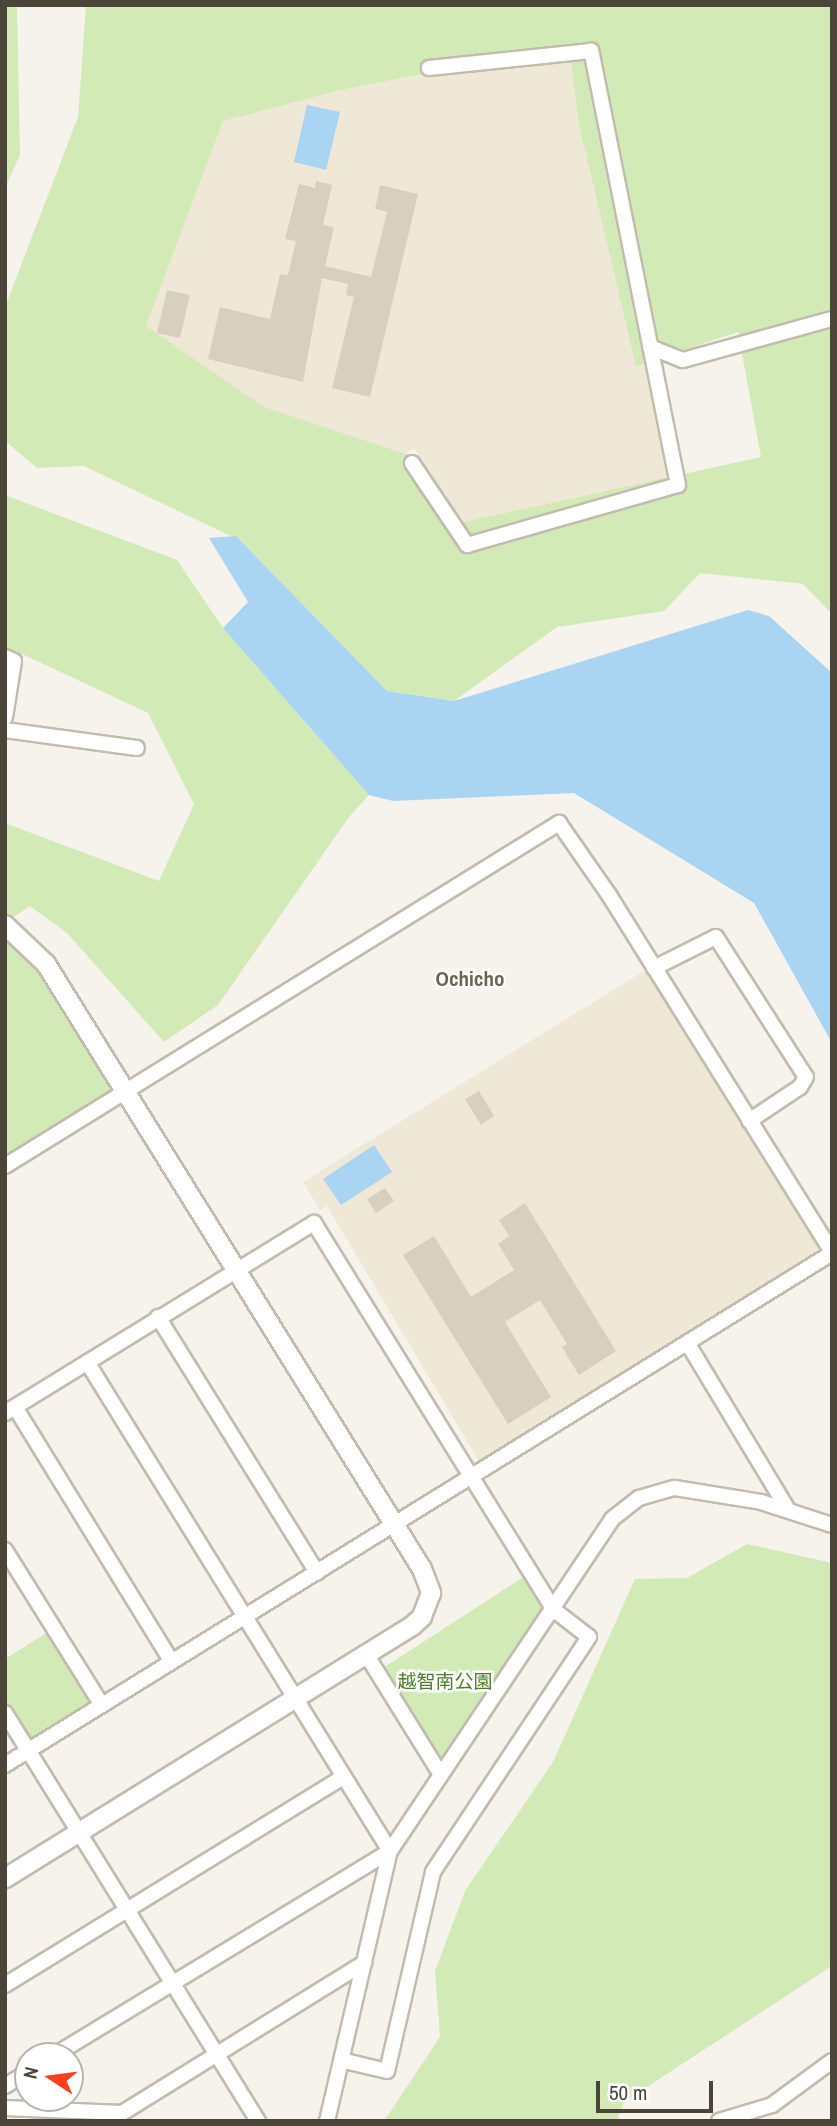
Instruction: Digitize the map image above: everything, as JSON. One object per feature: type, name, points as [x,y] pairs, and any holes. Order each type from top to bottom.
[{"type":"street","points":[[412,463],[467,545],[678,485],[591,51],[429,68]]},
{"type":"street","points":[[650,347],[683,360],[832,319]]},
{"type":"street","points":[[5,657],[14,661],[5,717]]},
{"type":"street","points":[[5,730],[137,748]]},
{"type":"street","points":[[5,1166],[559,823],[654,968],[832,1253],[5,1765]]},
{"type":"street","points":[[5,925],[46,964],[428,1581],[428,1607],[412,1626],[5,1878]]},
{"type":"street","points":[[654,968],[716,937],[806,1077],[800,1087],[749,1121]]},
{"type":"street","points":[[172,1662],[10,1410],[314,1223],[554,1610],[589,1637],[433,1872],[387,2070],[341,2060]]},
{"type":"street","points":[[158,1317],[317,1572]]},
{"type":"street","points":[[688,1344],[787,1508]]},
{"type":"street","points":[[87,1362],[293,1699],[390,1851]]},
{"type":"street","points":[[327,2121],[390,1851],[554,1610],[612,1519],[639,1498],[676,1488],[787,1508],[832,1525]]},
{"type":"street","points":[[5,1550],[102,1705]]},
{"type":"street","points":[[366,1654],[441,1774]]},
{"type":"street","points":[[5,1713],[258,2121]]},
{"type":"street","points":[[5,1985],[128,1912],[343,1777]]},
{"type":"street","points":[[76,2042],[390,1851]]},
{"type":"street","points":[[5,2108],[122,2113],[364,1963]]},
{"type":"street","points":[[719,2121],[772,2105],[832,2061]]},
{"type":"shaded area","points":[[575,60],[669,472],[666,478],[470,532],[414,448],[346,494],[136,336],[233,87],[418,64],[426,76]]},
{"type":"shaded area","points":[[647,969],[821,1249],[819,1257],[480,1463],[327,1206],[320,1210],[303,1182]]},
{"type":"green space","points":[[5,5],[17,5],[20,155],[5,188]]},
{"type":"green space","points":[[86,5],[832,5],[832,614],[803,584],[700,573],[664,611],[557,627],[454,701],[387,691],[241,541],[84,466],[37,468],[5,441],[5,307],[78,117]],"holes":[[[513,56],[571,61],[579,124],[636,366],[738,332],[761,457],[460,523],[421,459],[264,407],[146,326],[223,121],[340,90]]]},
{"type":"green space","points":[[5,495],[177,560],[223,628],[369,795],[349,817],[218,1005],[164,1042],[67,933],[30,906],[5,923],[5,823],[159,881],[194,804],[148,713],[5,646]]},
{"type":"green space","points":[[5,938],[42,971],[116,1091],[5,1158]]},
{"type":"green space","points":[[747,1544],[832,1563],[832,1966],[624,2102],[617,2121],[384,2121],[440,2037],[435,1971],[465,1891],[553,1762],[635,1579],[687,1578]]},
{"type":"green space","name":"越智南公園","points":[[525,1576],[544,1606],[544,1615],[448,1759],[438,1756],[383,1668]]},
{"type":"green space","points":[[48,1632],[92,1707],[33,1745],[5,1700],[5,1659]]},
{"type":"water","points":[[307,105],[340,112],[326,170],[294,162]]},
{"type":"water","points":[[236,536],[387,691],[454,701],[748,610],[769,616],[832,673],[832,1043],[754,903],[574,793],[393,801],[369,795],[223,628],[248,602],[209,538]]},
{"type":"water","points":[[374,1145],[392,1172],[341,1205],[323,1179]]},
{"type":"building","points":[[316,181],[332,185],[323,225],[334,227],[325,266],[371,277],[387,212],[375,209],[380,185],[418,194],[370,397],[332,388],[354,297],[346,295],[348,284],[322,278],[303,382],[208,359],[220,307],[270,319],[280,274],[288,275],[296,241],[285,239],[299,184],[315,188]]},
{"type":"building","points":[[167,290],[190,295],[180,338],[157,333]]},
{"type":"building","points":[[479,1091],[494,1116],[481,1125],[465,1099]]},
{"type":"building","points":[[385,1188],[394,1201],[376,1213],[367,1199]]},
{"type":"building","points":[[525,1203],[616,1351],[579,1375],[562,1347],[567,1344],[540,1300],[505,1322],[551,1397],[508,1424],[403,1255],[434,1236],[471,1297],[514,1270],[498,1244],[509,1236],[499,1220]]},
{"type":"district","name":"Ochicho","points":[[470,979]]}]
